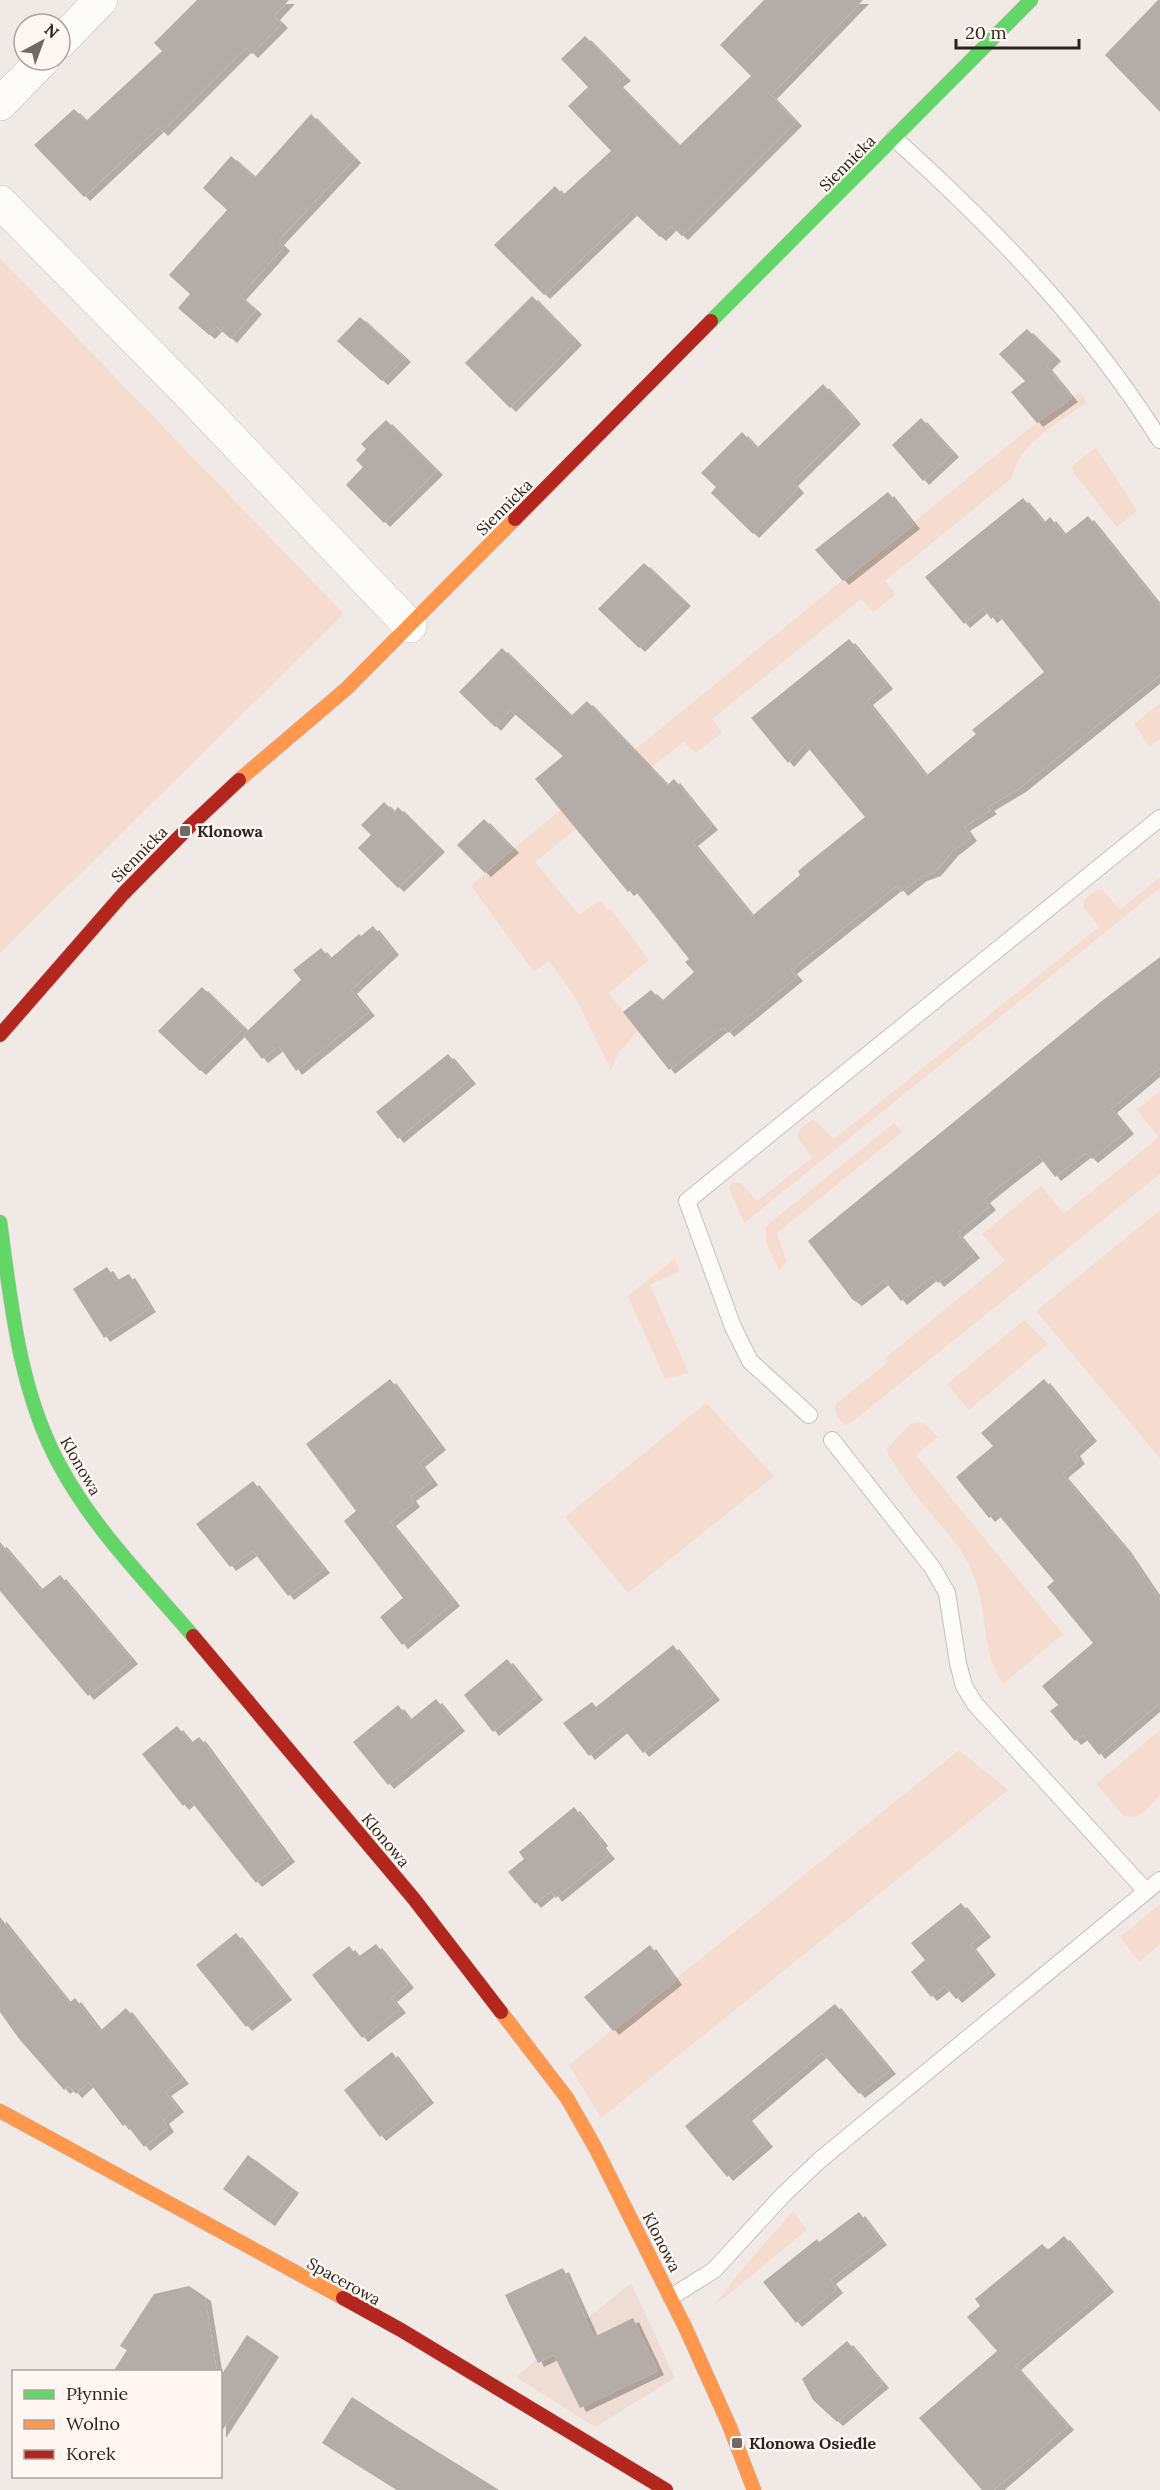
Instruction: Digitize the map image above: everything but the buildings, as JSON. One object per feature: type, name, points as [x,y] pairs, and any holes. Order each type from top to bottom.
[{"type":"street","points":[[72,30],[101,0]]},
{"type":"street","name":"Siennicka","points":[[0,1035],[100,918],[141,874],[251,768],[346,689],[1031,0]]},
{"type":"street","points":[[0,104],[31,72]]},
{"type":"street","points":[[0,202],[187,392],[410,626]]},
{"type":"street","name":"Klonowa","points":[[0,1222],[13,1308],[27,1377],[45,1433],[67,1478],[99,1525],[414,1899],[544,2066],[587,2132],[671,2297],[737,2444],[754,2490]]},
{"type":"street","name":"Spacerowa","points":[[0,2111],[401,2330],[666,2490]]},
{"type":"lane","points":[[894,138],[1049,290],[1126,387],[1160,441]]},
{"type":"lane","points":[[809,1415],[750,1361],[733,1328],[687,1200],[1160,818]]},
{"type":"lane","points":[[832,1440],[932,1567],[947,1593],[957,1663],[964,1686],[975,1704],[1146,1891]]},
{"type":"lane","points":[[671,2297],[714,2270],[783,2195],[821,2159],[1160,1880]]},
{"type":"shaded area","points":[[0,258],[344,614],[0,953]]},
{"type":"shaded area","points":[[1080,392],[1087,402],[1031,444],[1022,454],[1012,478],[885,581],[896,594],[873,612],[861,599],[712,719],[722,733],[696,753],[683,742],[535,862],[579,915],[600,900],[607,910],[610,908],[649,960],[609,993],[638,1031],[619,1052],[611,1070],[575,997],[549,961],[534,972],[471,886],[513,849],[969,477],[1039,421]]},
{"type":"shaded area","points":[[1096,447],[1137,511],[1117,527],[1073,472],[1072,466]]},
{"type":"shaded area","points":[[1160,703],[1160,739],[1150,747],[1134,724]]},
{"type":"shaded area","points":[[1160,877],[1160,888],[744,1223],[729,1188],[733,1182],[741,1183],[757,1201],[812,1158],[797,1137],[799,1130],[811,1120],[815,1120],[834,1139],[1099,927],[1083,907],[1085,899],[1097,889],[1104,891],[1120,910]]},
{"type":"shaded area","points":[[1160,1091],[1160,1174],[851,1423],[845,1425],[842,1423],[836,1413],[837,1403],[888,1362],[885,1358],[1005,1261],[982,1234],[1041,1186],[1064,1214],[1159,1137],[1137,1110]]},
{"type":"shaded area","points":[[894,1123],[902,1132],[777,1233],[787,1262],[779,1270],[766,1243],[766,1226]]},
{"type":"shaded area","points":[[1160,1210],[1160,1458],[1036,1311]]},
{"type":"shaded area","points":[[674,1259],[680,1271],[650,1285],[689,1373],[665,1379],[628,1296]]},
{"type":"shaded area","points":[[1024,1320],[1048,1344],[969,1410],[947,1384]]},
{"type":"shaded area","points":[[706,1403],[774,1476],[628,1593],[565,1517]]},
{"type":"shaded area","points":[[918,1422],[925,1424],[938,1437],[916,1455],[1063,1634],[1003,1684],[991,1659],[978,1588],[968,1563],[888,1455],[887,1449],[910,1424]]},
{"type":"shaded area","points":[[1160,1730],[1160,1795],[1139,1815],[1129,1817],[1123,1815],[1096,1784]]},
{"type":"shaded area","points":[[959,1750],[1008,1790],[601,2118],[569,2065]]},
{"type":"shaded area","points":[[1160,1904],[1160,1944],[1139,1962],[1120,1937]]},
{"type":"shaded area","points":[[793,2211],[807,2230],[713,2307],[739,2273]]},
{"type":"shaded area","points":[[631,2283],[675,2378],[595,2427],[516,2377],[536,2360],[539,2363],[578,2345],[572,2331]]},
{"type":"traffic: fast","points":[[711,321],[1031,0]]},
{"type":"traffic: fast","points":[[0,1222],[19,1346],[34,1406],[45,1436],[73,1488],[104,1532],[193,1636]]},
{"type":"traffic: slow","points":[[239,780],[346,689],[515,519]]},
{"type":"traffic: slow","points":[[501,2012],[567,2098],[596,2149],[686,2329],[729,2425],[754,2490]]},
{"type":"traffic: slow","points":[[0,2111],[343,2298]]},
{"type":"traffic: jam","points":[[515,519],[711,321]]},
{"type":"traffic: jam","points":[[0,1035],[123,894],[239,780]]},
{"type":"traffic: jam","points":[[193,1636],[414,1899],[501,2012]]},
{"type":"traffic: jam","points":[[343,2298],[401,2330],[666,2490]]},
{"type":"place","name":"Klonowa","points":[[185,831]]},
{"type":"place","name":"Klonowa Osiedle","points":[[737,2443]]}]
